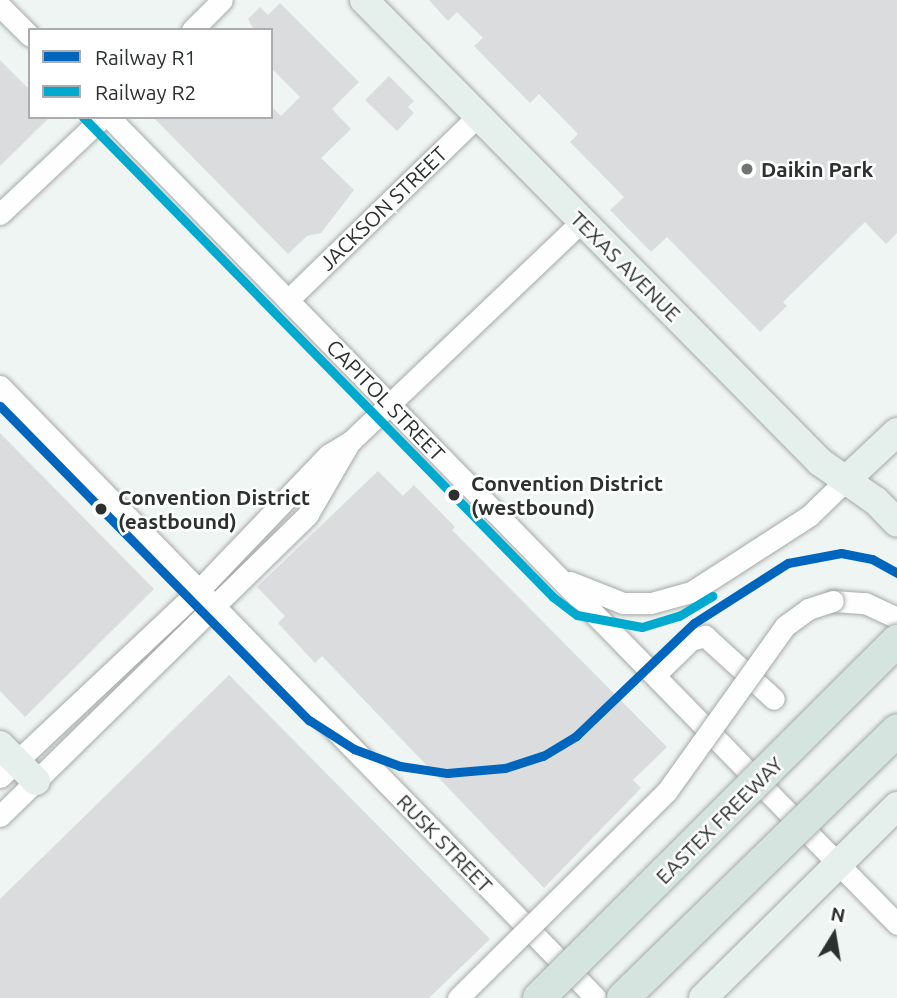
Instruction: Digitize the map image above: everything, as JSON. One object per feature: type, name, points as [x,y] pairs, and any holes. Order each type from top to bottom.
[{"type":"highway","name":"EASTEX FREEWAY","points":[[539,998],[897,642]]},
{"type":"highway","points":[[623,998],[897,730]]},
{"type":"main road","name":"TEXAS AVENUE","points":[[364,0],[820,463],[846,480],[897,523]]},
{"type":"main road","points":[[846,480],[897,432]]},
{"type":"main road","points":[[4,766],[27,790]]},
{"type":"main road","points":[[703,998],[897,806]]},
{"type":"street","points":[[194,28],[222,0]]},
{"type":"street","points":[[0,6],[28,34]]},
{"type":"street","name":"JACKSON STREET","points":[[288,300],[478,116]]},
{"type":"street","points":[[0,214],[101,119]]},
{"type":"street","name":"CAPITOL STREET","points":[[111,119],[656,674],[897,924]]},
{"type":"street","points":[[4,766],[199,590],[296,486],[351,441],[582,221]]},
{"type":"street","name":"RUSK STREET","points":[[0,386],[596,998]]},
{"type":"street","points":[[0,816],[308,514],[351,441]]},
{"type":"street","points":[[561,579],[623,603],[651,603],[691,592],[809,516],[846,480]]},
{"type":"street","points":[[458,998],[667,791],[785,626],[808,609],[833,601],[889,613]]},
{"type":"street","points":[[656,674],[691,640],[705,636],[774,699]]},
{"type":"building","name":"Daikin Park","points":[[429,0],[897,0],[897,233],[886,244],[865,222],[783,302],[787,306],[760,332],[667,237],[651,252],[610,210],[624,197],[570,142],[578,134],[539,94],[530,103],[474,46],[483,38],[457,12],[448,21]]},
{"type":"building","points":[[280,3],[359,82],[332,109],[351,129],[321,158],[354,190],[321,233],[307,236],[288,254],[155,119],[273,119],[273,108],[281,116],[300,97],[273,70],[273,28],[253,28],[248,19],[260,7],[268,15]]},
{"type":"building","points":[[0,60],[28,88],[28,119],[48,119],[0,166]]},
{"type":"building","points":[[389,76],[414,101],[408,107],[414,113],[397,131],[365,100]]},
{"type":"building","points":[[0,433],[154,589],[25,717],[0,691]]},
{"type":"building","points":[[378,471],[403,496],[414,485],[455,527],[452,530],[667,747],[633,780],[641,788],[544,888],[322,656],[315,663],[278,623],[285,616],[257,587]]},
{"type":"building","points":[[229,675],[490,939],[429,998],[0,998],[0,899]]},
{"type":"rail line","name":"R2","points":[[85,119],[553,597],[577,615],[642,627],[679,616],[712,596]]},
{"type":"rail line","name":"R1","points":[[0,406],[309,720],[354,749],[400,766],[447,773],[505,768],[543,756],[576,736],[694,623],[788,563],[841,553],[872,559],[897,573]]},
{"type":"place","name":"Daikin Park","points":[[747,169]]},
{"type":"place","name":"Convention District (westbound)","points":[[454,495]]},
{"type":"place","name":"Convention District (eastbound)","points":[[101,509]]}]
